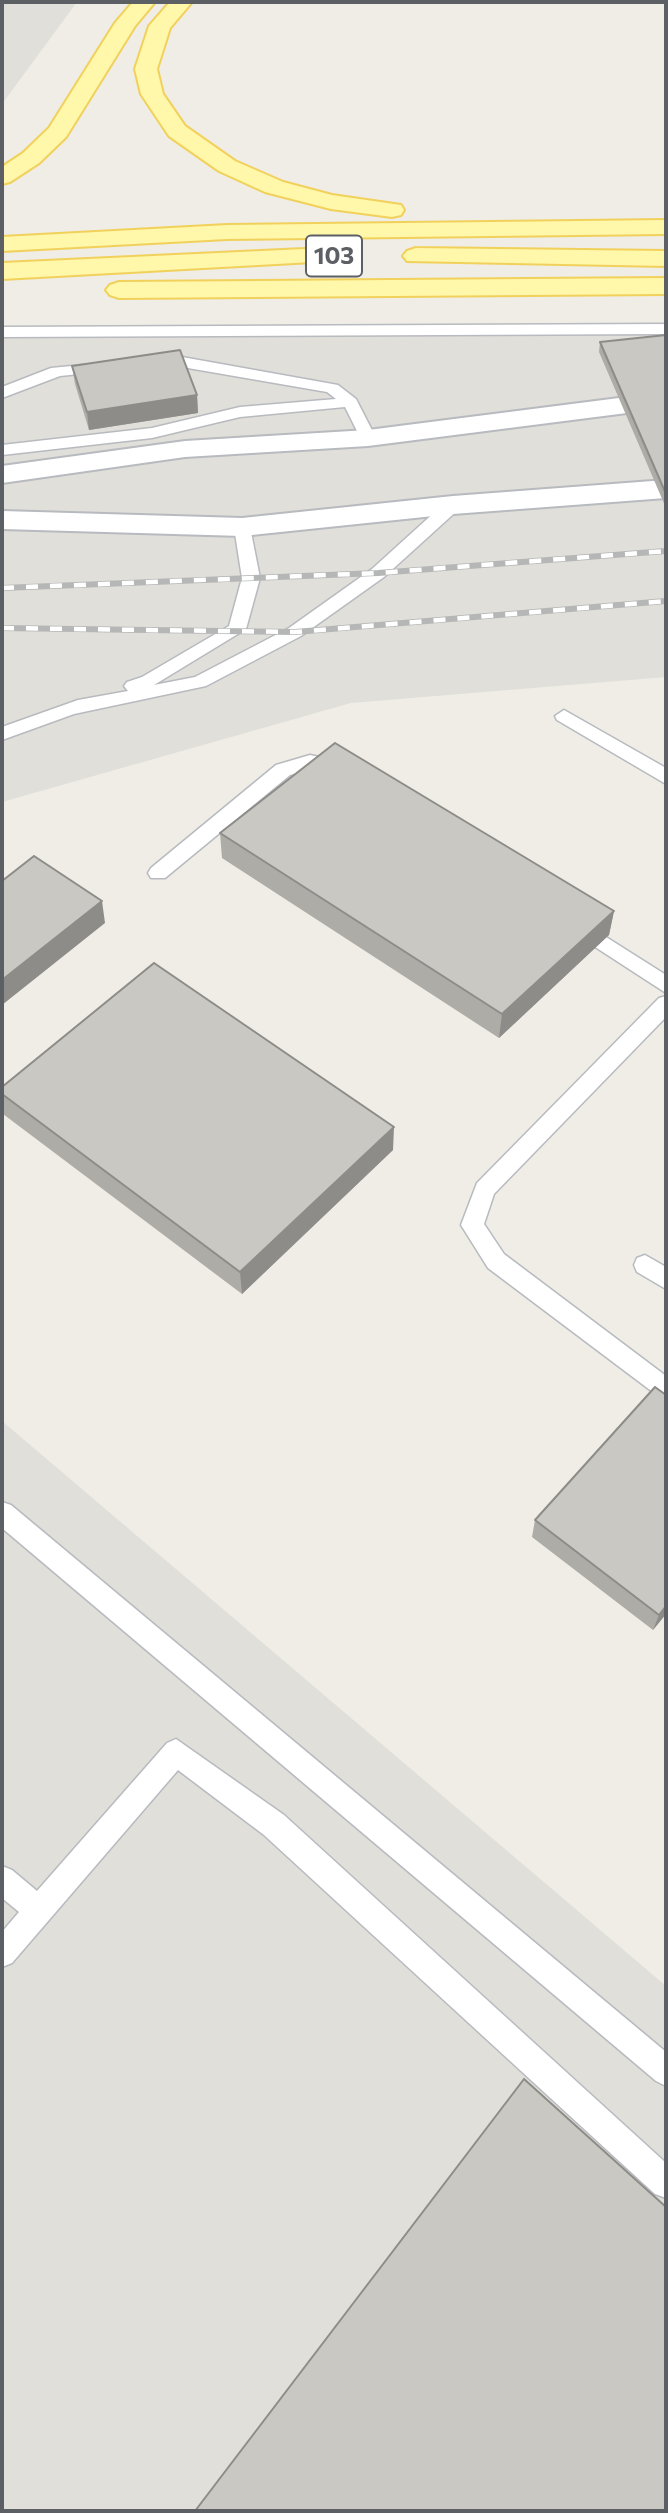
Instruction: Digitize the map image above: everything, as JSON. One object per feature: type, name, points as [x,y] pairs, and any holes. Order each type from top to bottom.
[{"type":"main road","points":[[2,177],[31,158],[58,132],[126,23],[144,2]]},
{"type":"main road","points":[[181,2],[164,21],[152,42],[146,69],[152,94],[177,131],[227,166],[299,196],[364,208],[607,226]]},
{"type":"main road","name":"103","points":[[2,244],[227,232],[666,226]]},
{"type":"main road","name":"103","points":[[394,256],[666,259]]},
{"type":"main road","name":"103","points":[[2,271],[330,257]]},
{"type":"main road","points":[[2,292],[666,286]]},
{"type":"street","points":[[2,475],[185,449],[368,438],[666,400]]},
{"type":"street","points":[[2,520],[242,527],[453,505],[666,489]]},
{"type":"lane","points":[[2,332],[666,328]]},
{"type":"lane","points":[[2,393],[57,371],[182,362],[332,388],[351,402],[368,438]]},
{"type":"lane","points":[[2,450],[152,433],[240,412],[351,402]]},
{"type":"lane","points":[[38,470],[56,443]]},
{"type":"lane","points":[[69,709],[200,682],[295,632],[378,573],[453,505]]},
{"type":"lane","points":[[2,734],[148,681],[237,629],[251,578],[242,527]]},
{"type":"lane","points":[[564,716],[666,777]]},
{"type":"lane","points":[[158,873],[284,770],[310,762],[340,768],[352,776]]},
{"type":"lane","points":[[561,915],[666,985]]},
{"type":"lane","points":[[666,1004],[485,1189],[472,1225],[496,1261],[666,1390]]},
{"type":"lane","points":[[645,1265],[666,1279]]},
{"type":"lane","points":[[2,1513],[666,2071]]},
{"type":"lane","points":[[2,1953],[176,1752],[274,1825],[666,2183]]},
{"type":"lane","points":[[2,1880],[39,1910]]},
{"type":"shaded area","points":[[2,2],[77,2],[2,104]]},
{"type":"shaded area","points":[[2,328],[666,335],[666,677],[351,703],[2,802]]},
{"type":"shaded area","points":[[2,1421],[666,1986],[666,2511],[2,2511]]},
{"type":"building","points":[[666,335],[666,494],[600,342]]},
{"type":"building","points":[[180,350],[197,395],[87,412],[72,366]]},
{"type":"building","points":[[335,743],[614,911],[502,1014],[220,833]]},
{"type":"building","points":[[34,856],[102,901],[2,980],[2,881]]},
{"type":"building","points":[[154,963],[394,1127],[240,1272],[2,1094],[2,1087]]},
{"type":"building","points":[[655,1387],[666,1395],[666,1606],[659,1615],[535,1520]]},
{"type":"building","points":[[524,2079],[666,2207],[666,2511],[195,2511]]},
{"type":"railway","points":[[2,588],[378,573],[666,551]]},
{"type":"railway","points":[[2,628],[295,632],[666,601]]}]
